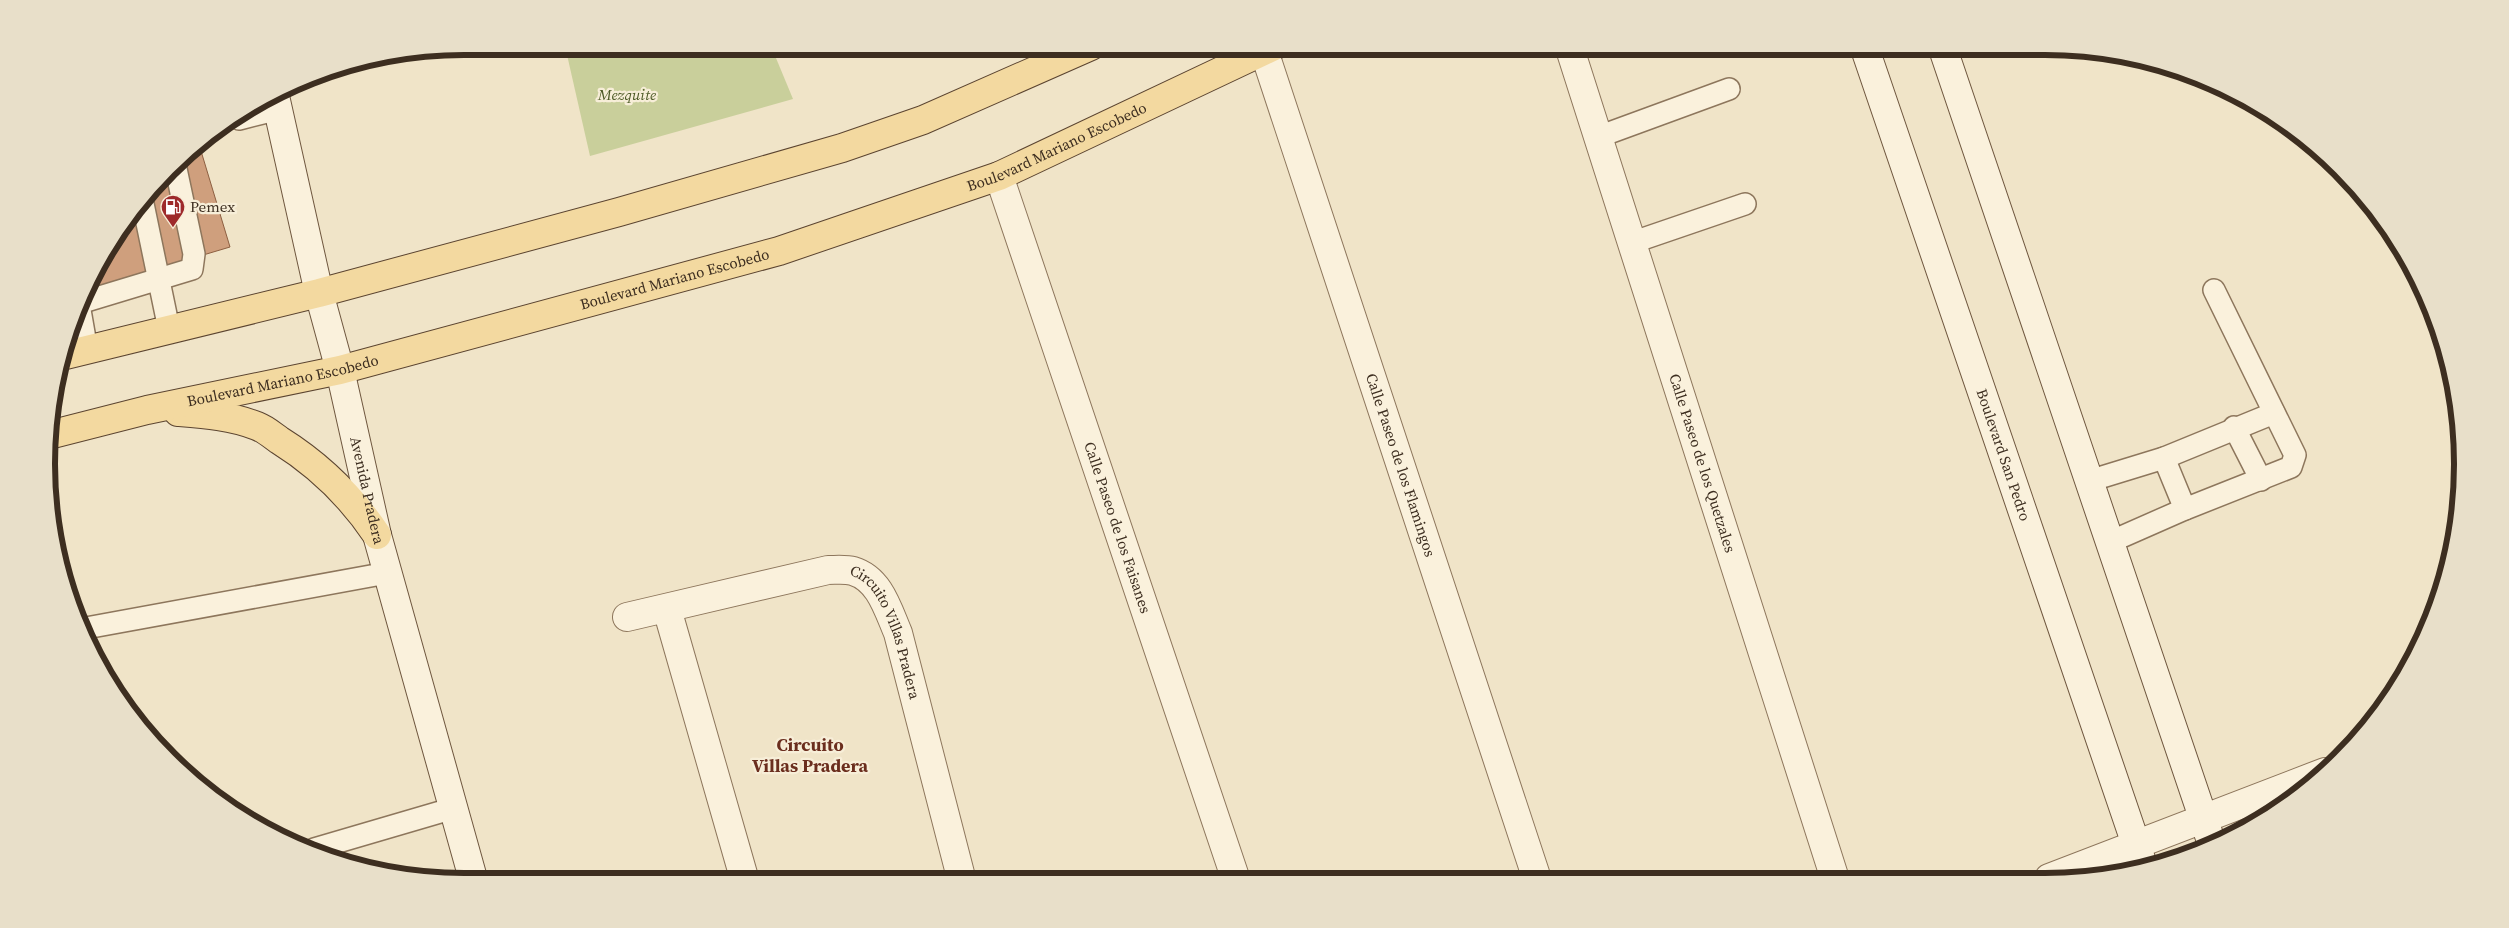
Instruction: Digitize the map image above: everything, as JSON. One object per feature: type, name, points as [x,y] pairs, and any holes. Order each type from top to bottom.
[{"type":"main road","points":[[76,352],[319,293],[619,212],[842,148],[932,116],[1071,55]]},
{"type":"main road","name":"Boulevard Mariano Escobedo","points":[[56,432],[147,410],[340,370],[779,251],[999,176],[1256,55]]},
{"type":"main road","points":[[147,410],[214,415],[258,426],[296,450],[336,483],[360,510],[377,535]]},
{"type":"street","name":"Calle Paseo de los Flamingos","points":[[1271,55],[1535,873]]},
{"type":"street","name":"Calle Paseo de los Quetzales","points":[[1572,55],[1833,873]]},
{"type":"street","name":"Boulevard San Pedro","points":[[1867,55],[2139,855]]},
{"type":"street","points":[[1945,55],[2210,838]]},
{"type":"street","name":"Avenida Pradera","points":[[277,103],[319,293],[340,370],[377,535],[472,873]]},
{"type":"street","name":"Calle Paseo de los Faisanes","points":[[999,176],[1234,873]]},
{"type":"street","name":"Circuito Villas Pradera","points":[[628,617],[828,570],[852,571],[872,581],[884,600],[898,633],[960,873]]},
{"type":"street","points":[[668,609],[744,873]]},
{"type":"street","points":[[2073,872],[2139,855],[2204,819],[2305,780]]},
{"type":"lane","points":[[1598,136],[1729,89]]},
{"type":"lane","points":[[256,112],[277,103]]},
{"type":"lane","points":[[89,300],[192,269],[194,254],[177,173]]},
{"type":"lane","points":[[1632,243],[1745,204]]},
{"type":"lane","points":[[144,209],[169,329]]},
{"type":"lane","points":[[2110,542],[2185,509],[2291,467],[2295,455],[2214,290]]},
{"type":"lane","points":[[76,352],[78,330]]},
{"type":"lane","points":[[2089,481],[2164,458],[2234,427],[2274,413]]},
{"type":"lane","points":[[2234,427],[2260,480]]},
{"type":"lane","points":[[2164,458],[2185,509]]},
{"type":"lane","points":[[89,627],[388,573]]},
{"type":"lane","points":[[321,847],[454,808]]},
{"type":"green space","name":"Mezquite","points":[[567,55],[775,55],[793,99],[590,156]]},
{"type":"building","name":"Pemex","points":[[200,151],[230,247],[95,287],[124,237],[156,194]]},
{"type":"place","name":"Pemex","points":[[173,228]]},
{"type":"district","name":"Circuito Villas Pradera","points":[[810,755]]}]
